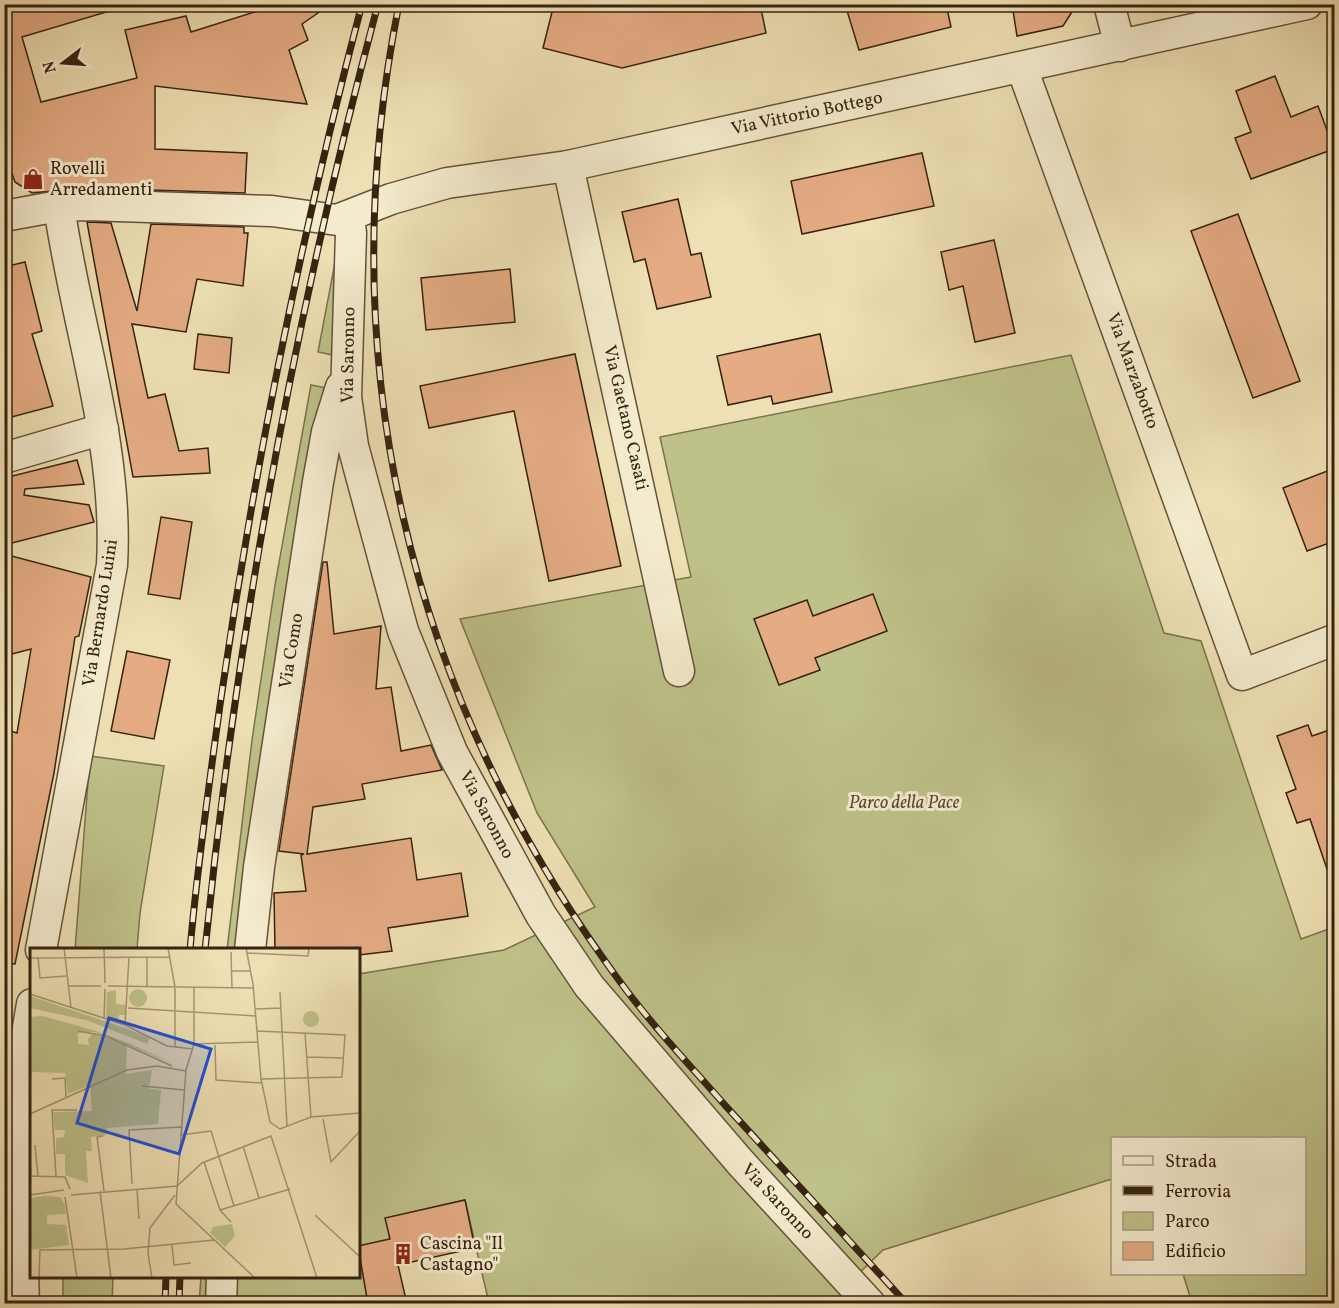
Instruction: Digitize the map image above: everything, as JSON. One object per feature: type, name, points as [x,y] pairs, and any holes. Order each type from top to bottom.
[{"type":"street","points":[[1109,4],[1120,46]]},
{"type":"street","name":"Via Vittorio Bottego","points":[[4,216],[59,206],[272,211],[337,220],[349,218],[391,200],[447,183],[567,166],[1307,4]]},
{"type":"street","name":"Via Marzabotto","points":[[1022,68],[1242,675],[1335,640]]},
{"type":"street","name":"Via Gaetano Casati","points":[[567,166],[679,671]]},
{"type":"street","name":"Via Bernardo Luini","points":[[41,948],[112,565],[115,526],[103,429],[59,206]]},
{"type":"street","name":"Via Saronno","points":[[349,218],[350,292],[346,397],[353,446],[403,631],[452,752],[506,852],[567,955],[611,1014],[740,1162],[870,1304]]},
{"type":"street","name":"Via Como","points":[[250,948],[259,867],[318,482],[346,355]]},
{"type":"street","points":[[4,458],[103,429]]},
{"type":"street","points":[[24,1304],[11,1090],[30,1012]]},
{"type":"street","points":[[221,1304],[222,1278]]},
{"type":"green space","points":[[337,252],[333,355],[318,352]]},
{"type":"green space","name":"Parco della Pace","points":[[1071,355],[1164,633],[1201,641],[1301,939],[1334,927],[1334,1303],[1192,1303],[1183,1275],[1306,1275],[1306,1137],[1111,1137],[1111,1179],[883,1250],[844,1288],[857,1303],[489,1303],[465,1200],[386,1218],[390,1239],[360,1246],[360,974],[504,950],[595,907],[537,813],[460,619],[691,577],[660,437]]},
{"type":"green space","points":[[311,385],[327,388],[316,418],[241,948],[227,948],[252,740],[275,585]]},
{"type":"green space","points":[[90,756],[164,766],[140,913],[137,948],[75,948]]},
{"type":"green space","points":[[360,1255],[368,1303],[231,1304],[234,1278],[360,1278]]},
{"type":"green space","points":[[63,1278],[113,1278],[112,1303],[63,1303]]},
{"type":"green space","points":[[201,1278],[215,1278],[214,1303],[199,1304]]},
{"type":"building","points":[[4,4],[12,4],[13,7],[23,4],[112,4],[113,10],[22,37],[41,102],[137,78],[125,30],[186,16],[191,32],[280,4],[331,4],[302,24],[308,40],[289,50],[307,104],[155,86],[155,149],[247,153],[245,193],[86,188],[32,193],[15,182],[4,152]]},
{"type":"building","points":[[554,4],[760,4],[766,33],[622,68],[543,48]]},
{"type":"building","points":[[845,4],[946,4],[951,27],[859,50]]},
{"type":"building","points":[[1012,4],[1077,4],[1063,26],[1017,36]]},
{"type":"building","points":[[1275,76],[1291,117],[1318,106],[1334,149],[1251,179],[1235,138],[1251,132],[1236,91]]},
{"type":"building","points":[[922,153],[934,206],[802,234],[791,181]]},
{"type":"building","points":[[678,199],[691,255],[701,253],[711,297],[657,309],[645,259],[634,262],[622,212]]},
{"type":"building","points":[[1238,214],[1300,381],[1253,398],[1191,231]]},
{"type":"building","points":[[87,222],[111,223],[137,311],[151,224],[244,227],[244,233],[248,233],[243,286],[197,279],[186,332],[132,324],[148,398],[165,394],[179,451],[208,448],[210,473],[133,477]]},
{"type":"building","points":[[994,240],[1015,333],[975,342],[963,286],[949,290],[941,252]]},
{"type":"building","points":[[25,262],[42,331],[32,334],[53,406],[4,419],[4,267]]},
{"type":"building","points":[[510,269],[515,322],[426,330],[421,278]]},
{"type":"building","points":[[198,334],[232,338],[229,373],[194,369]]},
{"type":"building","points":[[820,334],[832,392],[773,404],[771,396],[728,405],[717,356]]},
{"type":"building","points":[[575,354],[621,566],[549,581],[514,411],[429,428],[420,386]]},
{"type":"building","points":[[77,460],[84,484],[25,489],[24,495],[89,505],[94,522],[4,545],[4,478]]},
{"type":"building","points":[[1335,468],[1335,541],[1307,551],[1283,488]]},
{"type":"building","points":[[161,517],[192,522],[180,599],[148,594]]},
{"type":"building","points":[[4,554],[91,577],[79,636],[75,637],[54,773],[15,964],[4,963],[4,729],[17,733],[31,649],[4,656]]},
{"type":"building","points":[[323,562],[327,562],[334,634],[381,626],[376,689],[391,687],[401,751],[431,745],[442,770],[362,784],[365,799],[313,807],[307,854],[411,838],[417,880],[461,873],[468,916],[388,928],[392,951],[360,955],[360,948],[275,948],[274,893],[306,891],[301,855],[304,854],[279,851]]},
{"type":"building","points":[[873,594],[887,631],[815,658],[820,670],[779,685],[754,619],[807,600],[813,616]]},
{"type":"building","points":[[127,651],[170,660],[154,739],[111,731]]},
{"type":"building","points":[[1308,725],[1312,736],[1335,728],[1335,881],[1331,881],[1310,819],[1297,823],[1286,793],[1296,789],[1277,736]]},
{"type":"building","name":"Cascina \"Il Castagno\"","points":[[465,1200],[475,1248],[398,1265],[407,1304],[368,1304],[360,1246],[390,1239],[385,1218]]},
{"type":"railway","points":[[190,948],[220,705],[264,440],[299,265],[362,4]]},
{"type":"railway","points":[[205,948],[234,711],[272,474],[320,238],[378,4]]},
{"type":"railway","points":[[399,4],[380,135],[374,264],[382,391],[403,516],[437,637],[484,755],[545,869],[618,979],[682,1057],[907,1304]]},
{"type":"railway","points":[[165,1304],[166,1278]]},
{"type":"railway","points":[[179,1304],[180,1278]]},
{"type":"place","name":"Rovelli Arredamenti","points":[[33,179]]},
{"type":"place","name":"Cascina \"Il Castagno\"","points":[[403,1254]]}]
